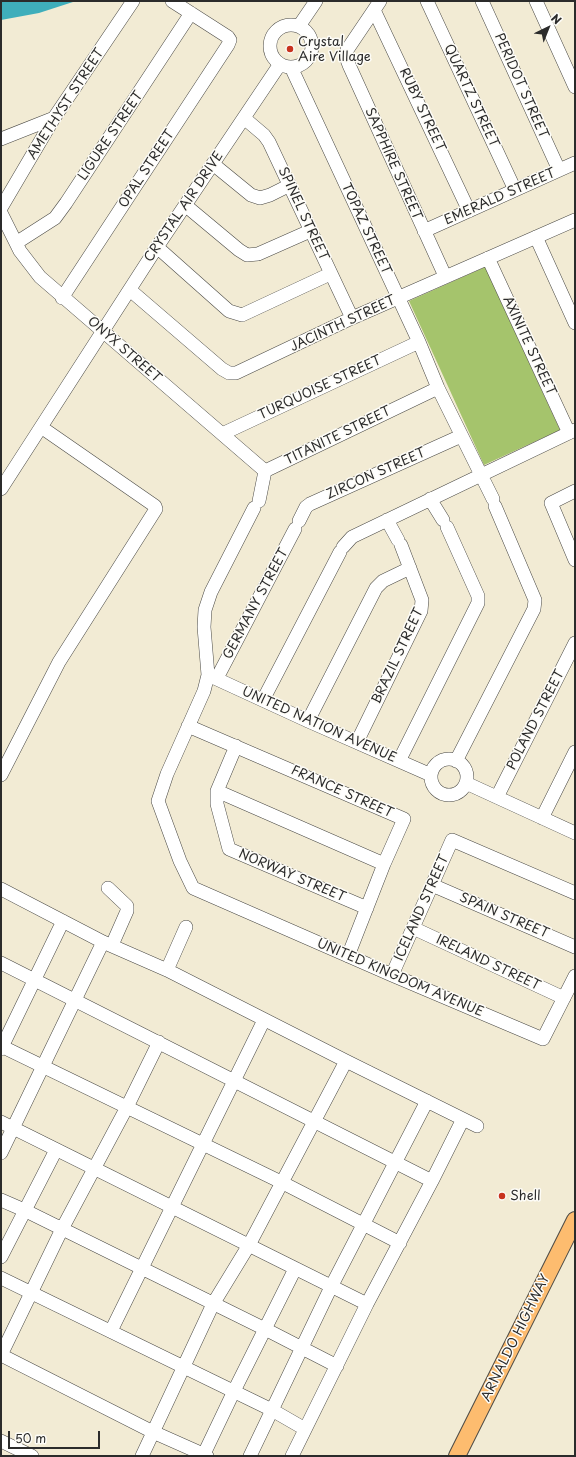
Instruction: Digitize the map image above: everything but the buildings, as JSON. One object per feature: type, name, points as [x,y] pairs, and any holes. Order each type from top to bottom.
[{"type":"main road","name":"ARNALDO HIGHWAY","points":[[457,1456],[575,1220]]},
{"type":"street","name":"AMETHYST STREET","points":[[1,208],[54,118],[133,1]]},
{"type":"street","points":[[172,1],[191,13]]},
{"type":"street","points":[[299,26],[316,1]]},
{"type":"street","name":"QUARTZ STREET","points":[[427,1],[515,190]]},
{"type":"street","name":"PERIDOT STREET","points":[[482,1],[559,170]]},
{"type":"street","points":[[536,1],[575,87]]},
{"type":"street","name":"SAPPHIRE STREET","points":[[377,5],[347,50],[346,57],[445,276]]},
{"type":"street","name":"RUBY STREET","points":[[377,5],[469,211]]},
{"type":"street","name":"OPAL STREET","points":[[62,298],[224,52],[230,40],[228,37],[191,13]]},
{"type":"street","name":"LIGURE STREET","points":[[16,243],[55,218],[191,13]]},
{"type":"street","points":[[292,25],[299,26],[310,36],[312,50],[310,57],[299,66],[286,66],[275,60],[271,53],[271,40],[274,33],[279,28],[292,25]]},
{"type":"street","name":"CRYSTAL AIR DRIVE","points":[[1,489],[185,205],[244,118],[286,66]]},
{"type":"street","name":"TOPAZ STREET","points":[[286,66],[419,342],[438,388],[494,503],[535,600],[534,609],[456,761]]},
{"type":"street","points":[[1,139],[54,118]]},
{"type":"street","name":"SPINEL STREET","points":[[244,118],[264,135],[269,142],[352,318]]},
{"type":"street","name":"EMERALD STREET","points":[[424,231],[575,163]]},
{"type":"street","points":[[213,164],[251,195],[260,198],[290,186]]},
{"type":"street","points":[[185,205],[247,255],[258,254],[310,231]]},
{"type":"street","name":"ONYX STREET","points":[[1,213],[16,243],[30,265],[40,277],[62,298],[103,331],[265,471]]},
{"type":"street","name":"JACINTH STREET","points":[[130,290],[222,369],[229,373],[236,373],[445,276],[575,220]]},
{"type":"street","points":[[536,237],[575,323]]},
{"type":"street","points":[[158,247],[230,311],[242,315],[330,274]]},
{"type":"street","name":"AXINITE STREET","points":[[488,258],[572,432]]},
{"type":"street","name":"TURQUOISE STREET","points":[[222,434],[419,342]]},
{"type":"street","name":"TITANITE STREET","points":[[265,471],[438,388]]},
{"type":"street","points":[[1,775],[59,662],[156,509],[155,506],[41,427]]},
{"type":"street","points":[[263,700],[341,549],[352,537],[572,432]]},
{"type":"street","name":"ZIRCON STREET","points":[[297,525],[306,507],[310,504],[461,436]]},
{"type":"street","points":[[188,726],[212,676],[204,627],[205,610],[211,592],[257,504],[265,471]]},
{"type":"street","points":[[575,492],[551,503],[575,560]]},
{"type":"street","points":[[399,762],[478,603],[478,596],[445,524],[430,499]]},
{"type":"street","name":"BRAZIL STREET","points":[[357,742],[422,611],[422,600],[410,568],[400,543],[387,520]]},
{"type":"street","name":"GERMANY STREET","points":[[212,676],[297,525]]},
{"type":"street","points":[[308,721],[376,588],[383,581],[410,568]]},
{"type":"street","name":"POLAND STREET","points":[[497,797],[575,643]]},
{"type":"street","name":"UNITED NATION AVENUE","points":[[212,676],[308,721],[431,775]]},
{"type":"street","name":"FRANCE STREET","points":[[188,726],[404,819],[366,908],[348,956]]},
{"type":"street","name":"UNITED KINGDOM AVENUE","points":[[188,726],[167,774],[158,801],[180,861],[194,888],[348,956],[543,1039],[575,976]]},
{"type":"street","name":"NORWAY STREET","points":[[236,746],[217,791],[217,804],[230,849],[366,908]]},
{"type":"street","points":[[542,818],[575,752]]},
{"type":"street","points":[[445,759],[456,761],[464,768],[466,773],[466,783],[459,792],[448,796],[437,791],[433,786],[431,775],[435,765],[440,761],[445,759]]},
{"type":"street","points":[[466,783],[575,833]]},
{"type":"street","points":[[217,791],[384,864]]},
{"type":"street","name":"ICELAND STREET","points":[[392,975],[452,840],[575,892]]},
{"type":"street","name":"SPAIN STREET","points":[[432,885],[575,947]]},
{"type":"street","points":[[1,1153],[44,1067],[75,1000],[127,911],[127,906],[108,888]]},
{"type":"street","points":[[1,889],[108,944],[167,970],[477,1126]]},
{"type":"street","points":[[63,921],[1,1047],[203,1143],[400,1243]]},
{"type":"street","points":[[167,970],[186,927]]},
{"type":"street","name":"IRELAND STREET","points":[[413,928],[564,998]]},
{"type":"street","points":[[1,963],[432,1181]]},
{"type":"street","points":[[111,1331],[264,1020]]},
{"type":"street","points":[[159,1042],[127,1107],[62,1228],[1,1355],[153,1432],[205,1456],[234,1391],[295,1269]]},
{"type":"street","points":[[142,1456],[213,1304],[249,1245],[346,1061]]},
{"type":"street","points":[[250,1456],[331,1287],[427,1101]]},
{"type":"street","points":[[292,1456],[366,1304],[400,1243],[463,1119]]},
{"type":"street","points":[[1,1122],[366,1304]]},
{"type":"street","points":[[1,1257],[56,1150]]},
{"type":"street","points":[[1,1200],[62,1228],[213,1304],[265,1328],[337,1366]]},
{"type":"street","points":[[1,1278],[184,1366],[272,1410],[305,1429]]},
{"type":"street","points":[[1,1441],[32,1456]]},
{"type":"green space","points":[[485,267],[560,430],[484,465],[409,301]]},
{"type":"water","points":[[1,1],[76,1],[39,13],[1,20]]},
{"type":"place","name":"Crystal Aire Village","points":[[290,49]]},
{"type":"place","name":"Shell","points":[[502,1196]]}]
